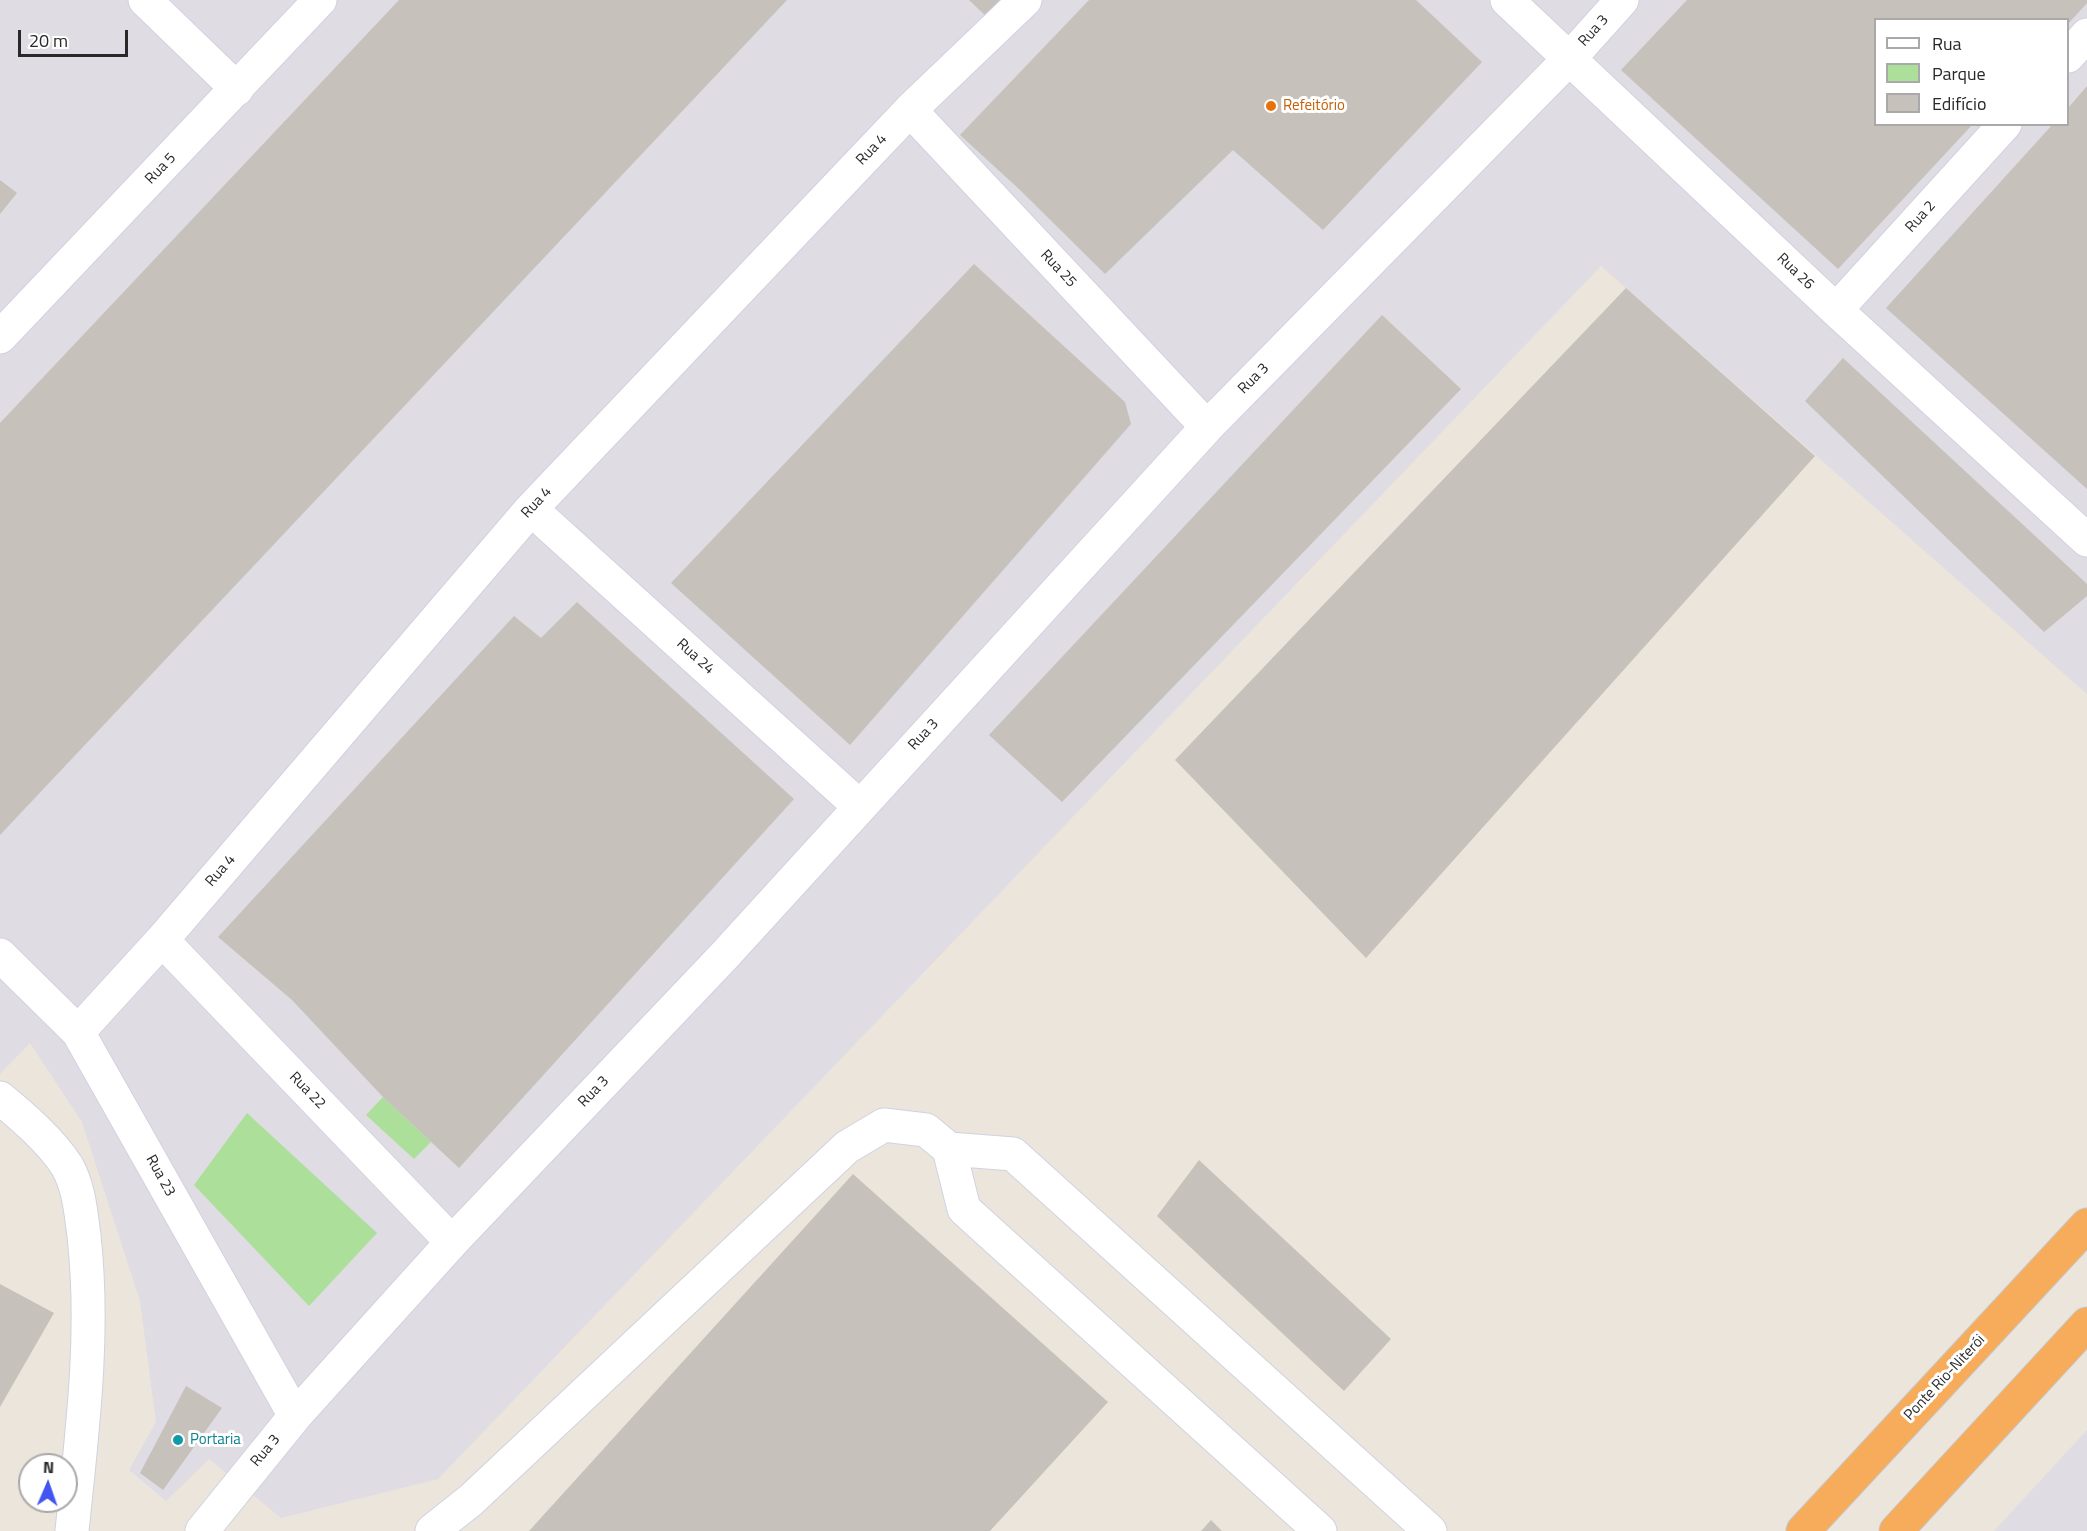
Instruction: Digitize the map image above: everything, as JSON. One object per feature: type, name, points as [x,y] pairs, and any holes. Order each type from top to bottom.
[{"type":"highway","name":"Ponte Rio-Niterói","points":[[1803,1531],[2087,1225]]},
{"type":"highway","points":[[1896,1531],[2087,1324]]},
{"type":"street","points":[[145,0],[237,89]]},
{"type":"street","name":"Rua 5","points":[[0,337],[320,0]]},
{"type":"street","name":"Rua 4","points":[[78,1032],[162,940],[531,509],[910,110],[1025,0]]},
{"type":"street","name":"Rua 26","points":[[1507,0],[1836,310],[2087,540]]},
{"type":"street","name":"Rua 3","points":[[202,1531],[295,1416],[452,1242],[724,956],[1207,427],[1570,58],[1622,0]]},
{"type":"street","points":[[2069,54],[2087,35]]},
{"type":"street","name":"Rua 25","points":[[910,110],[1207,427]]},
{"type":"street","name":"Rua 2","points":[[1836,310],[2003,126]]},
{"type":"street","name":"Rua 24","points":[[531,509],[859,806]]},
{"type":"street","name":"Rua 22","points":[[162,940],[452,1242]]},
{"type":"street","name":"Rua 23","points":[[0,955],[78,1032],[295,1416]]},
{"type":"street","points":[[0,1098],[44,1139],[67,1166],[79,1199],[88,1269],[86,1405],[72,1531]]},
{"type":"street","points":[[432,1531],[471,1500],[847,1147],[884,1125],[926,1130],[949,1149],[1013,1154],[1431,1531]]},
{"type":"street","points":[[949,1149],[964,1209],[1320,1531]]},
{"type":"shaded area","points":[[0,0],[2087,0],[2087,694],[1601,266],[438,1479],[281,1518],[209,1459],[166,1501],[129,1470],[156,1422],[140,1301],[82,1122],[30,1043],[0,1074]]},
{"type":"shaded area","points":[[2087,1430],[2087,1531],[1994,1531]]},
{"type":"green space","points":[[383,1097],[431,1142],[414,1159],[366,1115]]},
{"type":"green space","points":[[247,1113],[377,1233],[309,1306],[194,1185]]},
{"type":"building","points":[[399,0],[787,0],[0,835],[0,423]]},
{"type":"building","points":[[969,0],[1005,0],[988,18]]},
{"type":"building","name":"Refeitório","points":[[1089,0],[1416,0],[1482,62],[1323,230],[1233,150],[1105,274],[1019,189],[960,135]]},
{"type":"building","points":[[1687,0],[2087,0],[2087,3],[2069,23],[2069,18],[1874,18],[1874,126],[1971,126],[1838,269],[1621,70]]},
{"type":"building","points":[[2087,86],[2087,489],[1886,308],[2051,126],[2069,126],[2069,107]]},
{"type":"building","points":[[0,180],[17,193],[0,214]]},
{"type":"building","points":[[974,264],[1125,402],[1131,424],[850,745],[671,583]]},
{"type":"building","points":[[1626,288],[1815,456],[1366,958],[1175,760]]},
{"type":"building","points":[[1382,315],[1461,389],[1062,802],[989,735]]},
{"type":"building","points":[[1843,358],[2087,584],[2087,596],[2044,632],[1805,401]]},
{"type":"building","points":[[577,602],[794,799],[459,1168],[383,1097],[292,1000],[218,937],[514,616],[541,638]]},
{"type":"building","points":[[1199,1160],[1391,1339],[1344,1391],[1157,1216]]},
{"type":"building","points":[[853,1174],[1108,1402],[990,1531],[529,1531]]},
{"type":"building","points":[[0,1284],[54,1313],[0,1407]]},
{"type":"building","name":"Portaria","points":[[186,1386],[222,1408],[163,1490],[140,1473]]},
{"type":"building","points":[[1211,1520],[1222,1531],[1201,1531]]},
{"type":"place","name":"Refeitório","points":[[1271,106]]},
{"type":"place","name":"Portaria","points":[[178,1440]]}]
